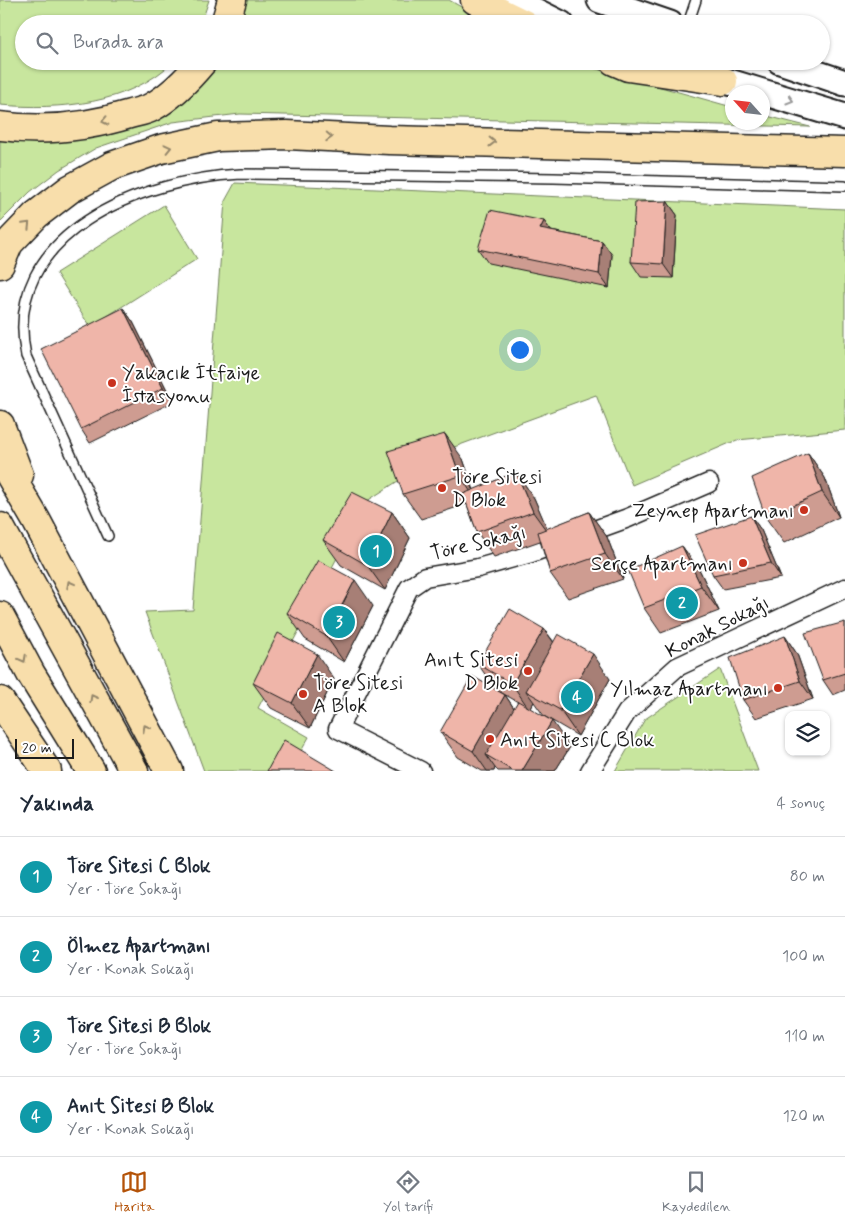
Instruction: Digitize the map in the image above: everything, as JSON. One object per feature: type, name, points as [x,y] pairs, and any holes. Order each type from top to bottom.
[{"type":"highway","points":[[228,15],[232,0]]},
{"type":"highway","points":[[475,0],[506,15]]},
{"type":"highway","points":[[0,126],[21,129],[59,129],[107,121],[151,108],[184,84],[196,70]]},
{"type":"highway","points":[[650,70],[723,80]]},
{"type":"highway","points":[[0,264],[9,243],[36,215],[70,189],[112,166],[161,149],[218,136],[286,135],[389,140],[845,152]]},
{"type":"highway","points":[[0,425],[36,520]]},
{"type":"highway","points":[[0,458],[36,520],[168,771]]},
{"type":"highway","points":[[0,528],[134,771]]},
{"type":"highway","points":[[0,616],[31,674],[90,771]]},
{"type":"highway","points":[[0,700],[47,771]]},
{"type":"main road","points":[[513,0],[543,15]]},
{"type":"main road","points":[[600,0],[644,15]]},
{"type":"main road","points":[[690,70],[845,117]]},
{"type":"main road","points":[[807,70],[845,83]]},
{"type":"street","name":"Töre Sokağı","points":[[420,771],[338,729],[409,588],[425,577],[478,568],[531,553],[628,518],[709,483]]},
{"type":"street","name":"Konak Sokağı","points":[[590,771],[627,712],[677,666],[845,588]]},
{"type":"lane","points":[[691,15],[696,0]]},
{"type":"lane","points":[[108,536],[26,356],[22,328],[31,283],[49,253],[60,240],[110,207],[164,185],[189,179],[241,174],[554,178],[845,186]]},
{"type":"green space","points":[[0,0],[209,0],[204,15],[15,15],[15,70],[163,70],[136,87],[115,96],[93,101],[70,105],[0,105]]},
{"type":"green space","points":[[241,0],[449,0],[475,15],[237,15]]},
{"type":"green space","points":[[201,70],[600,70],[725,105],[725,125],[240,114],[173,122],[96,148],[59,170],[30,192],[0,222],[0,138],[48,142],[100,131]]},
{"type":"green space","points":[[770,117],[810,127],[770,126]]},
{"type":"green space","points":[[235,183],[845,209],[845,430],[737,440],[632,485],[596,395],[446,450],[367,501],[258,708],[309,737],[290,771],[204,771],[145,612],[193,610],[225,201]]},
{"type":"green space","points":[[164,205],[197,259],[90,327],[56,273]]},
{"type":"green space","points":[[720,669],[758,771],[615,771],[645,719]]},
{"type":"building","points":[[667,201],[663,264],[631,262],[635,202]]},
{"type":"building","points":[[490,210],[544,221],[540,229],[602,241],[599,274],[478,249]]},
{"type":"building","name":"Yakacık İtfaiye İstasyonu","points":[[123,308],[163,388],[81,429],[41,349]]},
{"type":"building","points":[[445,434],[460,476],[403,494],[388,451]]},
{"type":"building","points":[[808,453],[822,492],[766,518],[752,478]]},
{"type":"building","points":[[516,472],[533,512],[477,532],[463,494]]},
{"type":"building","points":[[352,492],[392,512],[367,565],[323,540]]},
{"type":"building","points":[[589,512],[605,554],[550,573],[538,532]]},
{"type":"building","name":"Serçe Apartmanı","points":[[751,516],[771,563],[713,575],[695,535]]},
{"type":"building","points":[[682,546],[701,586],[644,608],[628,570]]},
{"type":"building","points":[[318,560],[355,580],[326,636],[287,613]]},
{"type":"building","points":[[510,609],[544,629],[512,684],[478,664]]},
{"type":"building","points":[[845,622],[845,673],[823,680],[805,633]]},
{"type":"building","points":[[278,633],[317,654],[292,703],[253,683]]},
{"type":"building","points":[[558,634],[593,654],[560,710],[526,691]]},
{"type":"building","points":[[785,636],[800,681],[743,700],[730,658]]},
{"type":"building","points":[[472,676],[505,695],[473,751],[440,732]]},
{"type":"building","points":[[518,701],[552,721],[522,771],[513,771],[486,755]]},
{"type":"building","points":[[284,740],[336,771],[267,771]]},
{"type":"place","name":"Yakacık İtfaiye İstasyonu","points":[[112,383]]},
{"type":"place","name":"Töre Sitesi D Blok","points":[[442,488]]},
{"type":"place","name":"Zeynep Apartmanı","points":[[804,510]]},
{"type":"place","name":"Töre Sitesi C Blok","points":[[376,551]]},
{"type":"place","name":"Serçe Apartmanı","points":[[743,563]]},
{"type":"place","name":"Ölmez Apartmanı","points":[[682,603]]},
{"type":"place","name":"Töre Sitesi B Blok","points":[[339,622]]},
{"type":"place","name":"Anıt Sitesi D Blok","points":[[528,671]]},
{"type":"place","name":"Yılmaz Apartmanı","points":[[778,688]]},
{"type":"place","name":"Töre Sitesi A Blok","points":[[303,694]]},
{"type":"place","name":"Anıt Sitesi B Blok","points":[[577,697]]},
{"type":"place","name":"Anıt Sitesi C Blok","points":[[490,739]]}]
